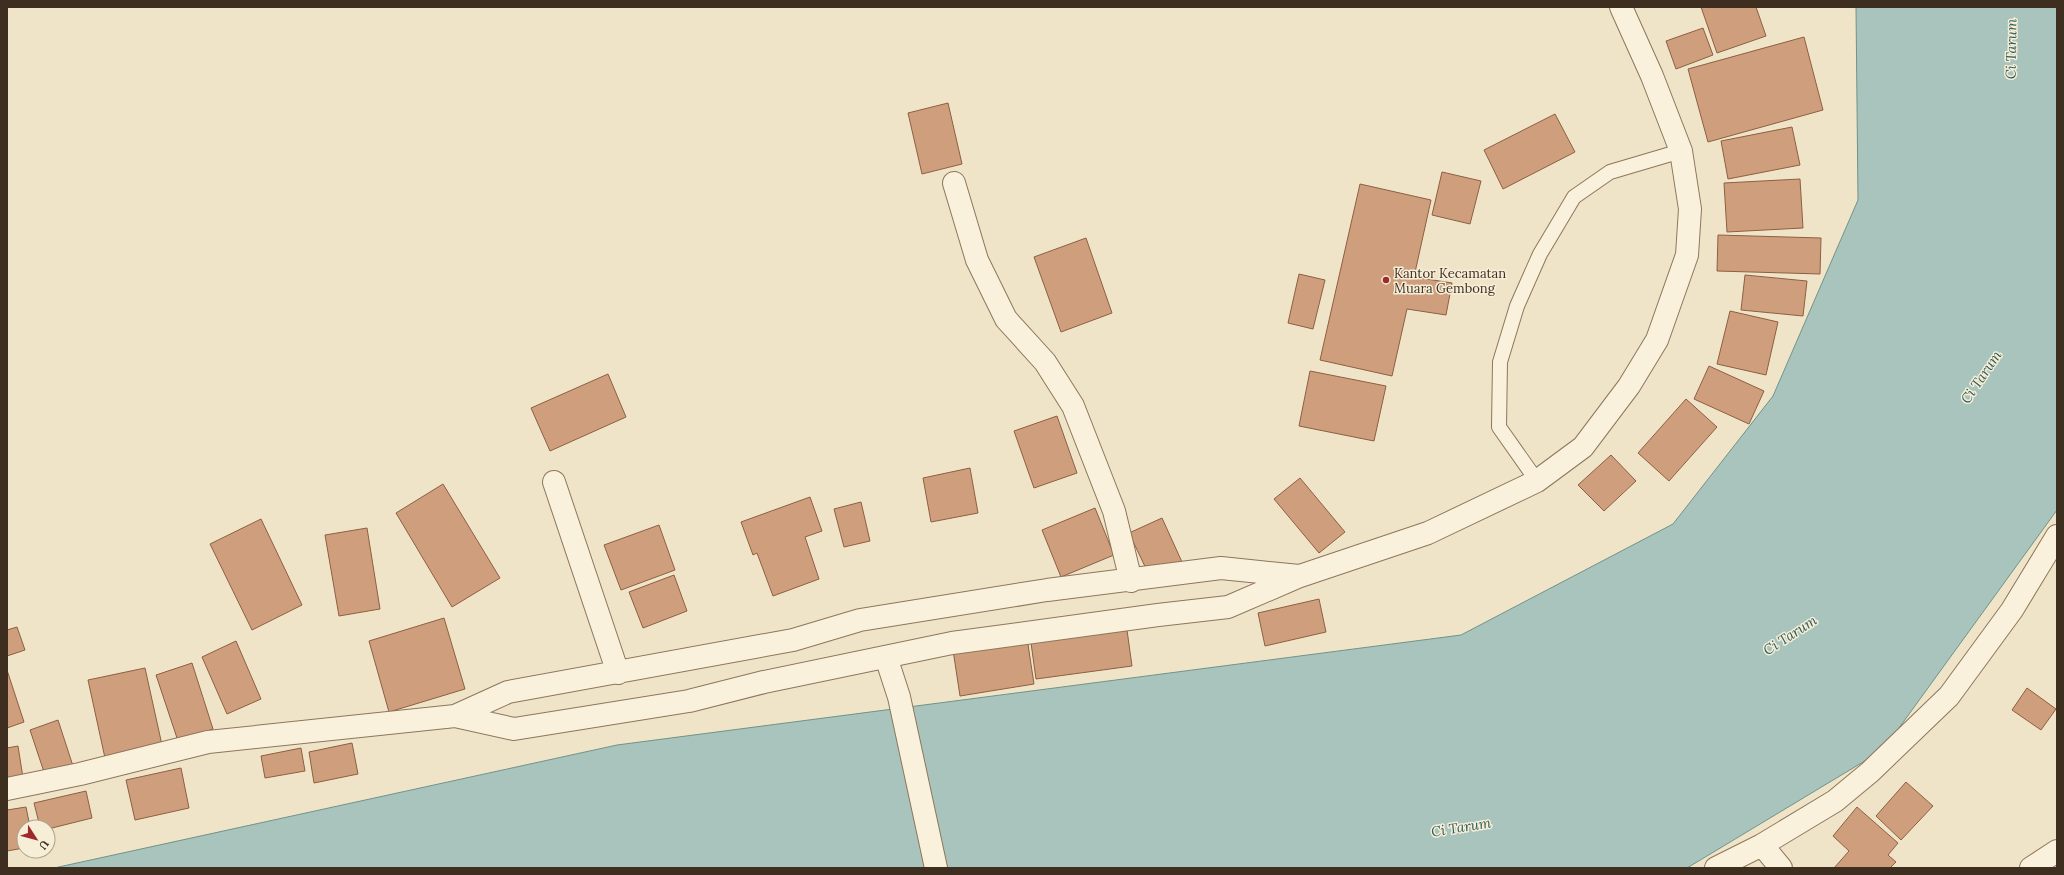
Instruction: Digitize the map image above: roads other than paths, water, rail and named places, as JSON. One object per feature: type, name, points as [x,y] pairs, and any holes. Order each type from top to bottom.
[{"type":"street","points":[[455,716],[514,729],[689,701],[764,682],[952,643],[1228,607],[1300,576],[1428,533],[1537,481],[1584,447],[1629,386],[1657,340],[1687,255],[1690,209],[1681,151],[1652,76],[1621,7]]},
{"type":"street","points":[[954,183],[977,260],[1006,319],[1045,362],[1073,406],[1114,511],[1131,581]]},
{"type":"street","points":[[554,482],[618,673]]},
{"type":"street","points":[[1716,868],[1762,844],[1835,801],[1870,772],[1949,696],[2012,610],[2057,536]]},
{"type":"street","points":[[7,789],[80,774],[208,742],[455,716],[508,692],[793,640],[860,620],[1046,590],[1131,581],[1221,568],[1300,576]]},
{"type":"street","points":[[886,657],[899,697],[936,868]]},
{"type":"street","points":[[1762,844],[1781,868]]},
{"type":"street","points":[[2031,868],[2057,851]]},
{"type":"lane","points":[[1537,481],[1499,427],[1500,362],[1517,306],[1540,254],[1574,197],[1610,172],[1681,151]]},
{"type":"water","name":"Ci Tarum","points":[[1856,7],[2057,7],[2057,510],[1883,750],[1687,868],[54,868],[617,745],[1461,635],[1673,524],[1773,396],[1858,200]]},
{"type":"place","name":"Kantor Kecamatan Muara Gembong","points":[[1386,280]]}]
